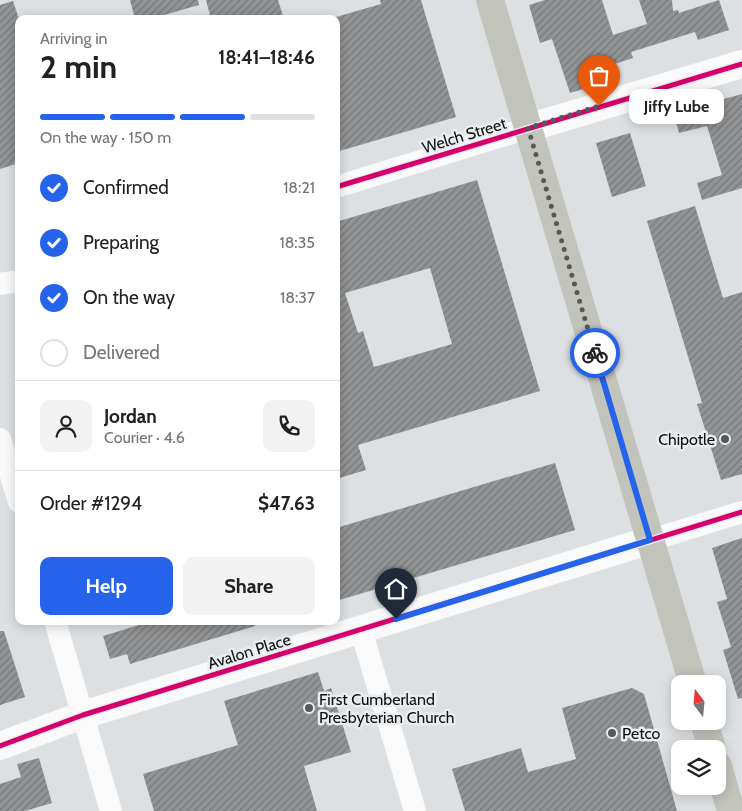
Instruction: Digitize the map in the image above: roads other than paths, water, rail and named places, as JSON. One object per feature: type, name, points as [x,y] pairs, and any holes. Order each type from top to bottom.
[{"type":"main road","points":[[490,0],[690,675]]},
{"type":"main road","points":[[726,794],[731,811]]},
{"type":"street","name":"Welch Street","points":[[340,186],[742,64]]},
{"type":"street","points":[[0,284],[15,282]]},
{"type":"street","points":[[0,440],[15,489]]},
{"type":"street","points":[[650,540],[742,512]]},
{"type":"street","name":"Avalon Place","points":[[0,746],[83,715],[650,540]]},
{"type":"street","points":[[56,625],[111,811]]},
{"type":"street","points":[[361,630],[415,811]]},
{"type":"place","name":"Jiffy Lube","points":[[599,106]]},
{"type":"place","name":"Chipotle","points":[[725,439]]},
{"type":"place","name":"First Cumberland Presbyterian Church","points":[[309,708]]},
{"type":"place","name":"Petco","points":[[612,733]]}]
